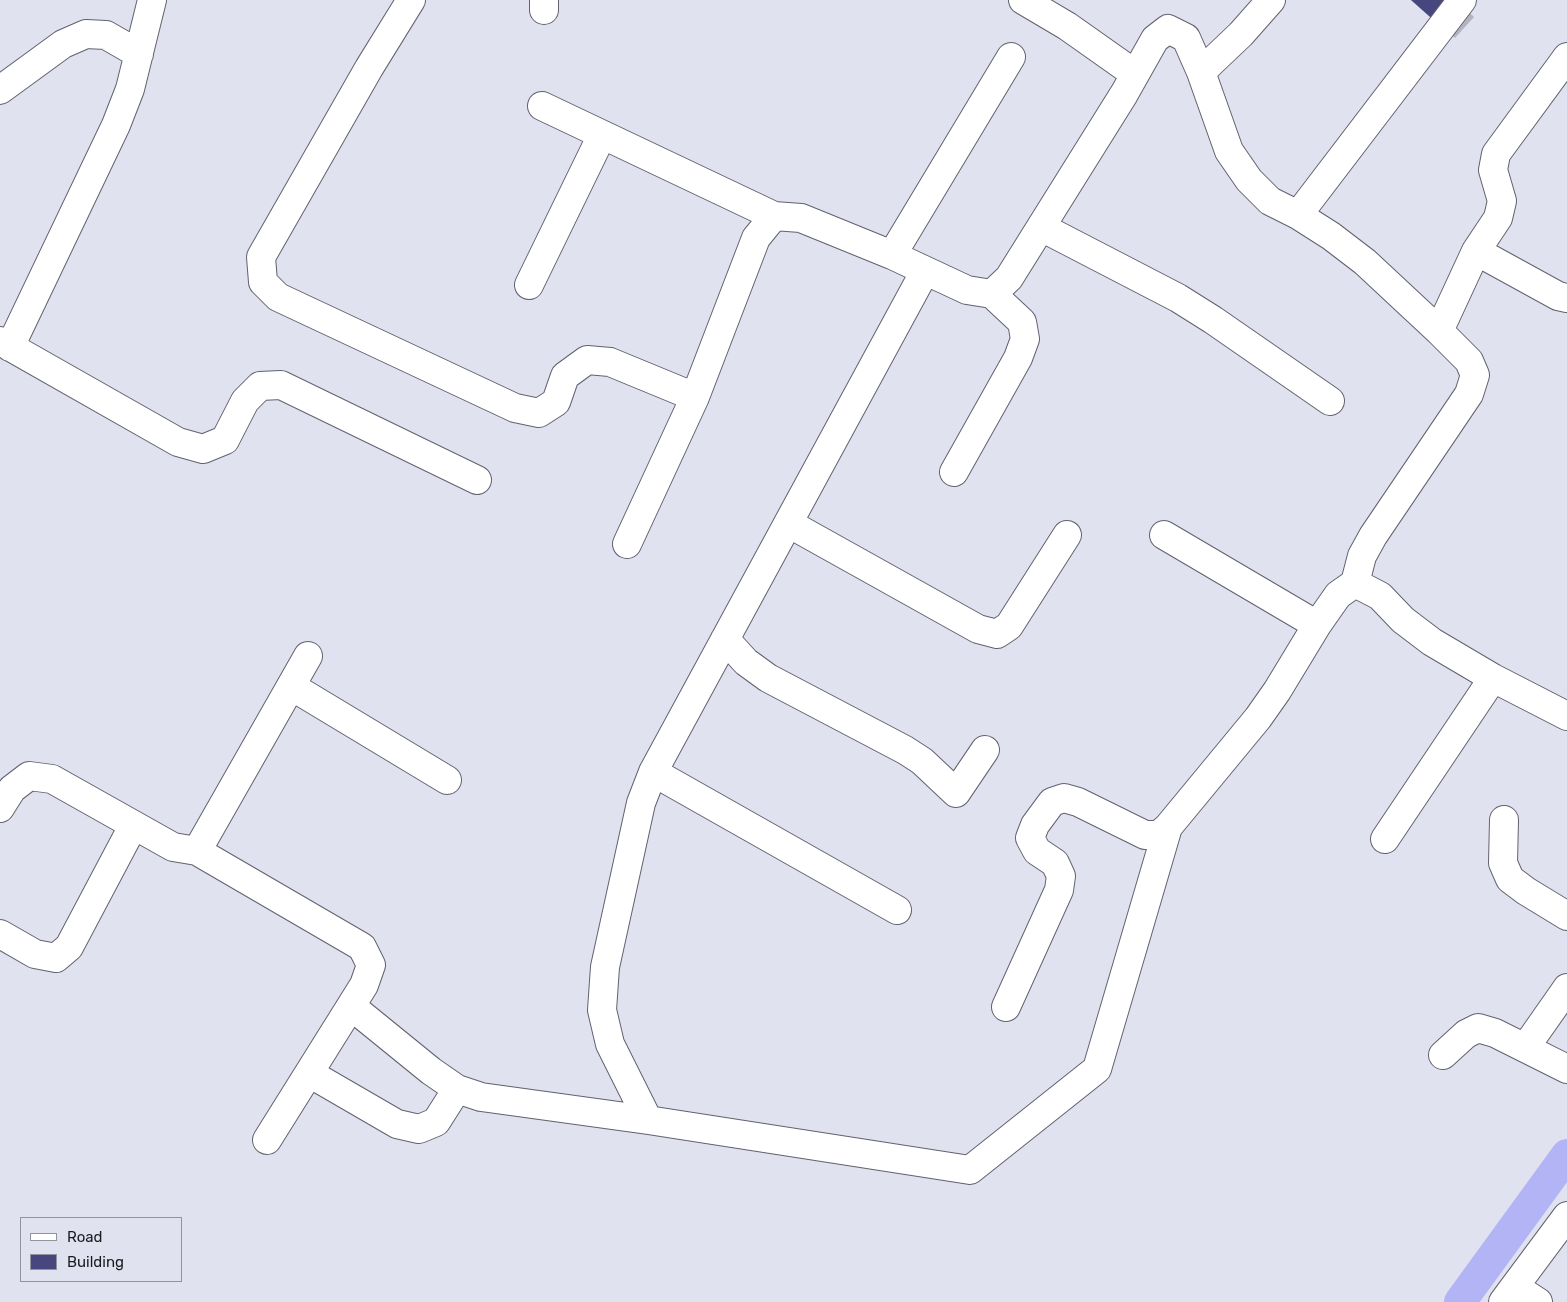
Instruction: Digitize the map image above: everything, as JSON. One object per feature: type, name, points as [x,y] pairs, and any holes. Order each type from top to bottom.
[{"type":"street","points":[[152,0],[130,89],[116,125],[5,344],[178,442],[203,449],[225,440],[245,401],[260,386],[281,385],[477,480]]},
{"type":"street","points":[[411,0],[369,68],[261,257],[263,282],[278,297],[515,408],[539,413],[556,402],[566,376],[587,360],[610,362],[695,397]]},
{"type":"street","points":[[1023,0],[1066,26],[1135,74]]},
{"type":"street","points":[[1201,72],[1241,34],[1271,0]]},
{"type":"street","points":[[1298,215],[1462,0]]},
{"type":"street","points":[[992,294],[1009,278],[1155,39],[1168,29],[1186,38],[1201,72],[1229,151],[1249,180],[1270,201],[1298,215],[1331,236],[1365,262],[1439,331],[1468,361],[1475,376],[1469,394],[1373,536],[1362,556],[1355,583],[1338,595],[1258,718],[1168,827],[1159,835],[1145,834],[1078,802],[1064,798],[1052,802],[1035,824],[1030,838],[1037,851],[1055,863],[1062,876],[1059,890],[1006,1007]]},
{"type":"street","points":[[0,90],[62,44],[86,34],[106,35],[139,54]]},
{"type":"street","points":[[892,255],[1011,57]]},
{"type":"street","points":[[1439,331],[1476,251],[1498,218],[1502,200],[1493,170],[1496,154],[1567,57]]},
{"type":"street","points":[[542,106],[774,216],[802,218],[892,255],[967,290],[992,294],[1022,322],[1025,339],[1018,358],[954,472]]},
{"type":"street","points":[[529,285],[602,135]]},
{"type":"street","points":[[627,544],[695,397],[756,238],[774,216]]},
{"type":"street","points":[[1041,227],[1178,298],[1330,400]]},
{"type":"street","points":[[1476,251],[1558,296],[1567,298]]},
{"type":"street","points":[[648,1120],[610,1044],[602,1010],[605,967],[641,803],[653,772],[926,271]]},
{"type":"street","points":[[788,523],[978,629],[996,634],[1009,626],[1067,535]]},
{"type":"street","points":[[1164,536],[1317,625]]},
{"type":"street","points":[[1355,583],[1380,596],[1403,620],[1432,642],[1493,678],[1567,716]]},
{"type":"street","points":[[726,639],[746,662],[768,678],[922,760],[956,793],[985,750]]},
{"type":"street","points":[[197,851],[308,656]]},
{"type":"street","points":[[1385,839],[1493,678]]},
{"type":"street","points":[[291,686],[447,780]]},
{"type":"street","points":[[653,772],[897,910]]},
{"type":"street","points":[[0,808],[12,789],[29,776],[52,779],[173,847],[197,851],[362,947],[371,965],[364,985],[267,1140]]},
{"type":"street","points":[[1504,820],[1503,864],[1510,879],[1567,916]]},
{"type":"street","points":[[0,934],[35,954],[56,958],[69,947],[133,826]]},
{"type":"street","points":[[352,1006],[431,1071],[457,1089],[481,1097],[648,1120],[970,1170],[1097,1069],[1168,827]]},
{"type":"street","points":[[1526,1048],[1567,988]]},
{"type":"street","points":[[1443,1055],[1466,1034],[1478,1028],[1495,1033],[1567,1069]]},
{"type":"street","points":[[309,1073],[397,1124],[419,1129],[436,1122],[457,1089]]},
{"type":"street","points":[[1538,1302],[1509,1294],[1567,1216]]},
{"type":"building","points":[[1411,0],[1458,0],[1439,25]]},
{"type":"waterway","points":[[1460,1302],[1567,1155]]}]
